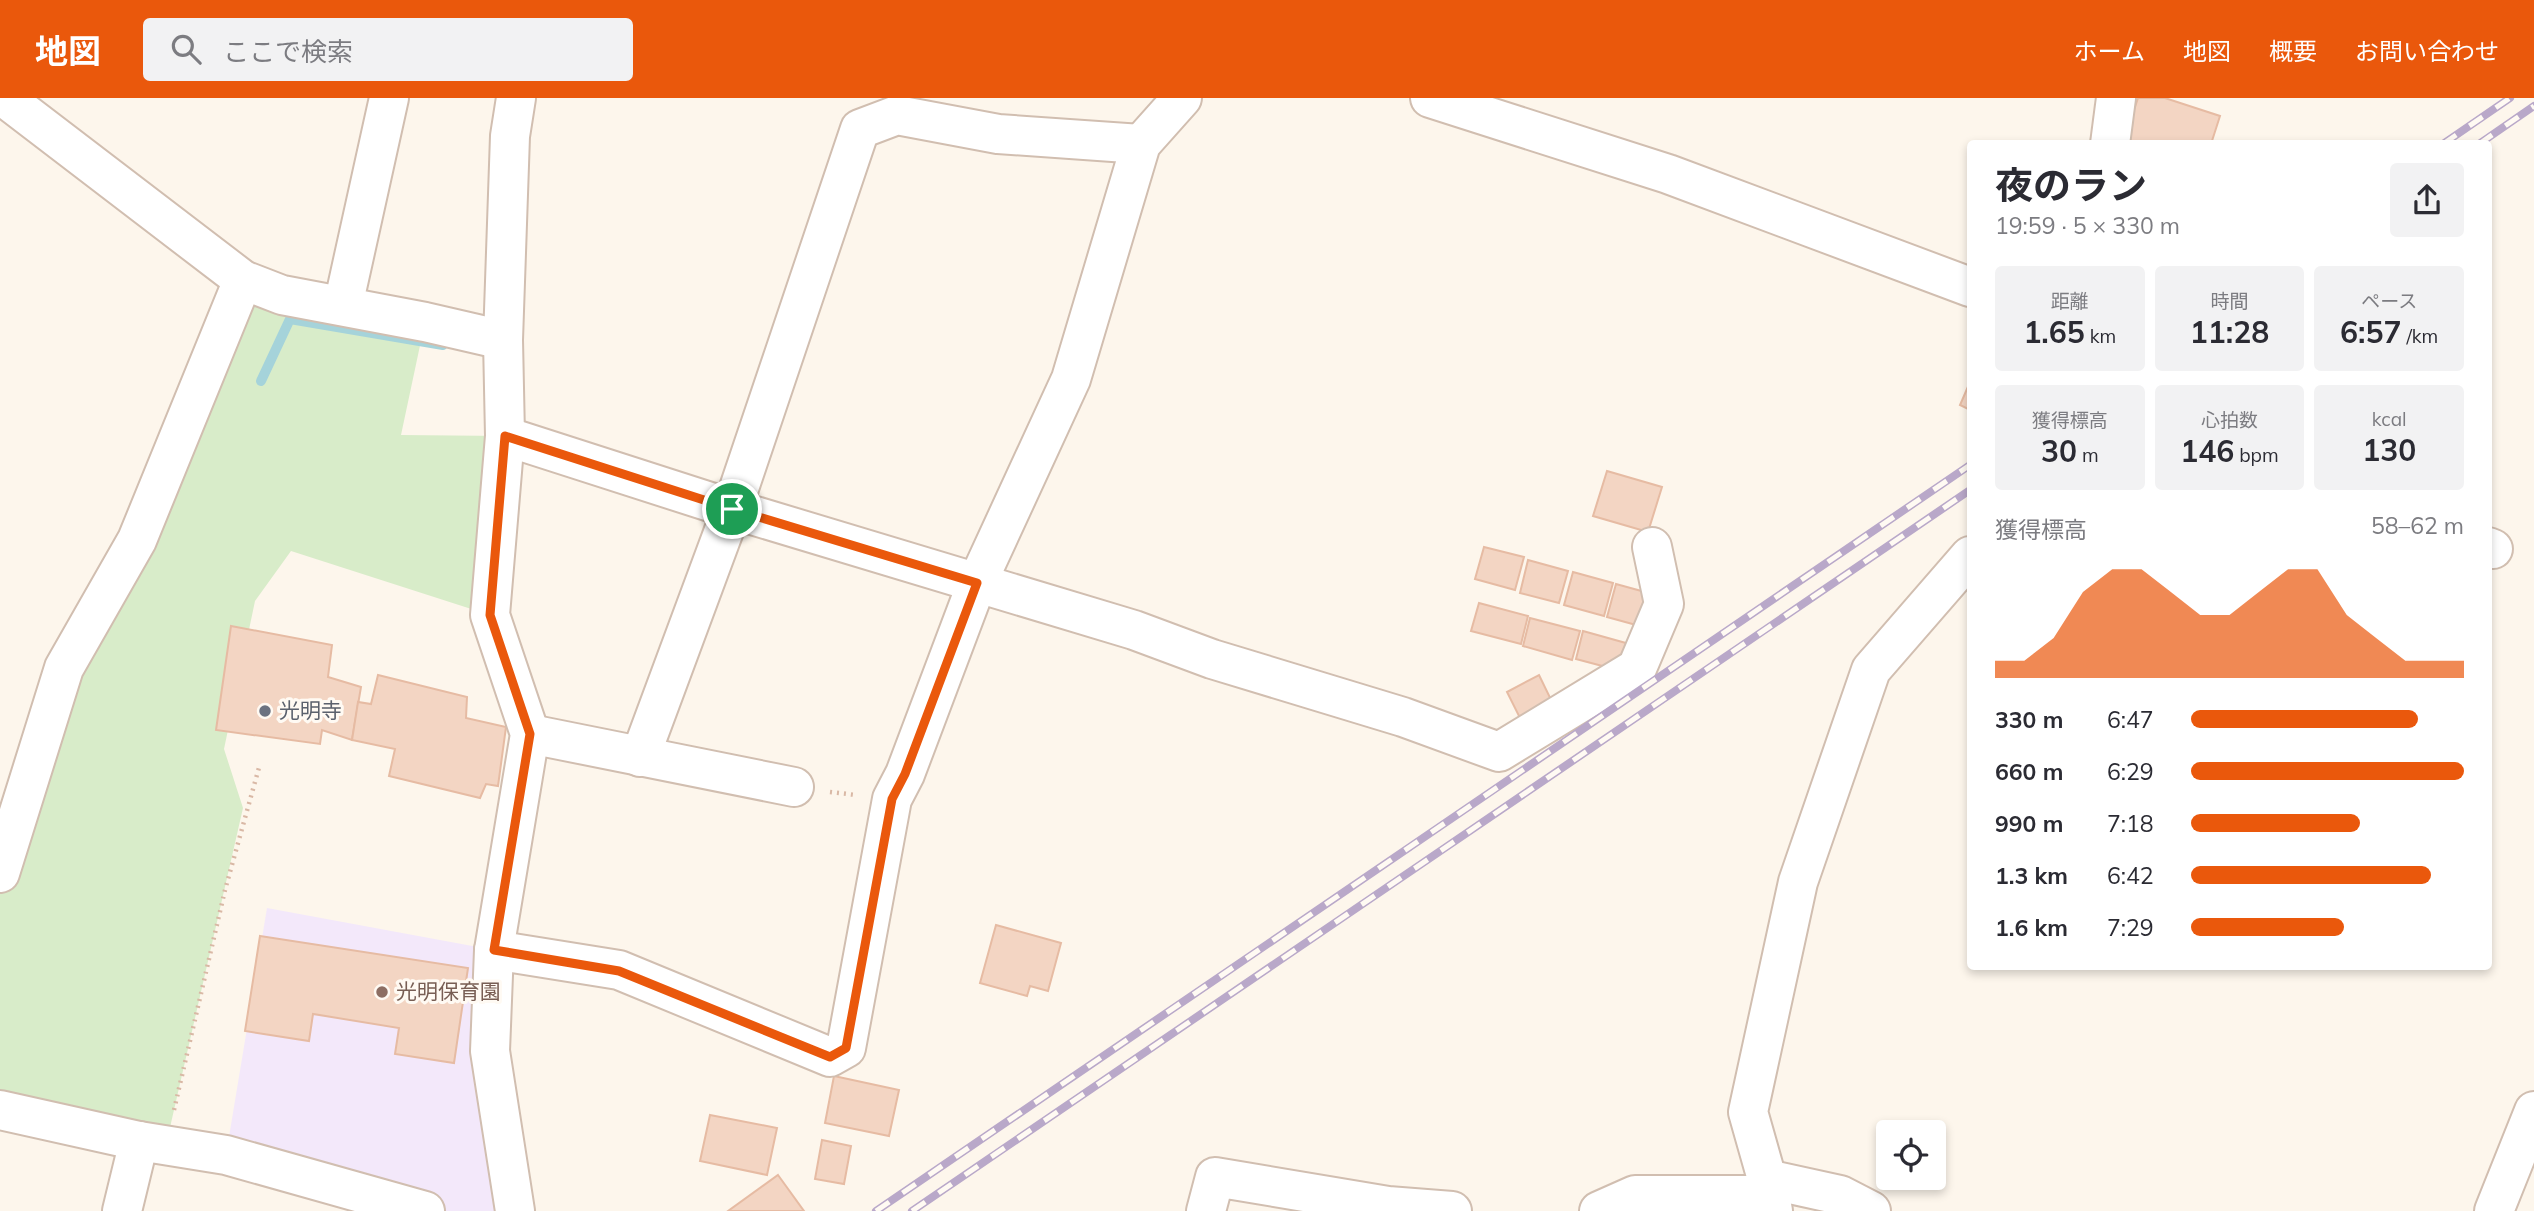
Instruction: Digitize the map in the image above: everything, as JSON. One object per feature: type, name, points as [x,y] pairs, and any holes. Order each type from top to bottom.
[{"type":"street","points":[[5,98],[243,281],[282,295],[503,340]]},
{"type":"street","points":[[343,306],[389,98]]},
{"type":"street","points":[[515,1211],[490,1051],[494,950],[530,734],[490,615],[505,436],[503,340],[510,136],[516,98]]},
{"type":"street","points":[[494,950],[619,971],[830,1057],[846,1048],[892,799],[905,774],[977,583],[1071,379],[1141,144],[1182,98]]},
{"type":"street","points":[[1430,98],[1668,174],[1967,286]]},
{"type":"street","points":[[2111,140],[2116,98]]},
{"type":"street","points":[[640,757],[732,509],[860,129],[897,115],[998,134],[1141,144]]},
{"type":"street","points":[[0,873],[64,668],[137,540],[243,281]]},
{"type":"street","points":[[505,436],[732,509],[1133,629],[1212,659],[1404,717],[1499,752],[1637,668],[1664,604],[1653,547]]},
{"type":"street","points":[[1770,1195],[1748,1112],[1798,882],[1871,670],[1967,559]]},
{"type":"street","points":[[530,734],[794,788]]},
{"type":"street","points":[[0,1110],[152,1143],[226,1155],[425,1211]]},
{"type":"street","points":[[2494,1211],[2534,1111]]},
{"type":"street","points":[[122,1211],[152,1143]]},
{"type":"street","points":[[1206,1211],[1215,1177],[1388,1206],[1452,1211]]},
{"type":"street","points":[[1599,1211],[1635,1195],[1840,1195],[1871,1211]]},
{"type":"path","points":[[152,1143],[260,764]]},
{"type":"path","points":[[794,788],[892,799]]},
{"type":"shaded area","points":[[267,908],[494,950],[515,1211],[425,1211],[226,1155]]},
{"type":"green space","points":[[243,280],[425,322],[401,435],[505,436],[490,615],[291,551],[255,601],[224,749],[243,808],[166,1145],[0,1110],[0,873]]},
{"type":"building","points":[[2138,98],[2165,98],[2220,116],[2212,140],[2124,140]]},
{"type":"building","points":[[1967,389],[1967,408],[1960,405]]},
{"type":"building","points":[[1607,471],[1662,487],[1648,532],[1593,516]]},
{"type":"building","points":[[1484,547],[1524,557],[1515,590],[1475,579]]},
{"type":"building","points":[[1528,560],[1568,571],[1559,603],[1520,593]]},
{"type":"building","points":[[1573,572],[1613,583],[1604,616],[1564,605]]},
{"type":"building","points":[[1616,584],[1656,595],[1647,628],[1607,617]]},
{"type":"building","points":[[1479,603],[1528,616],[1521,644],[1471,631]]},
{"type":"building","points":[[1530,618],[1580,631],[1572,660],[1523,646]]},
{"type":"building","points":[[231,626],[332,645],[328,677],[361,687],[352,740],[322,730],[320,744],[216,730]]},
{"type":"building","points":[[1583,631],[1633,645],[1625,672],[1576,659]]},
{"type":"building","points":[[378,675],[467,697],[466,718],[506,727],[498,786],[486,784],[480,798],[389,776],[395,749],[352,740],[358,702],[371,704]]},
{"type":"building","points":[[1539,675],[1556,710],[1524,726],[1507,692]]},
{"type":"building","points":[[996,925],[1061,943],[1048,991],[1030,986],[1027,996],[980,983]]},
{"type":"building","points":[[260,936],[468,968],[454,1063],[395,1054],[399,1028],[313,1014],[309,1041],[245,1031]]},
{"type":"building","points":[[834,1076],[899,1090],[889,1136],[825,1123]]},
{"type":"building","points":[[710,1115],[777,1128],[767,1175],[700,1161]]},
{"type":"building","points":[[822,1140],[851,1146],[844,1184],[815,1179]]},
{"type":"building","points":[[778,1175],[804,1211],[728,1211]]},
{"type":"waterway","points":[[261,381],[290,319],[443,345]]},
{"type":"railway","points":[[2449,140],[2510,98]]},
{"type":"railway","points":[[2485,140],[2534,106]]},
{"type":"railway","points":[[876,1211],[1967,467]]},
{"type":"railway","points":[[912,1211],[1967,492]]},
{"type":"place","name":"光明寺","points":[[265,711]]},
{"type":"place","name":"光明保育園","points":[[382,992]]},
{"type":"route","points":[[505,436],[732,509],[977,583],[905,774],[892,799],[846,1048],[830,1057],[619,971],[494,950],[530,734],[490,615],[505,436]]}]
